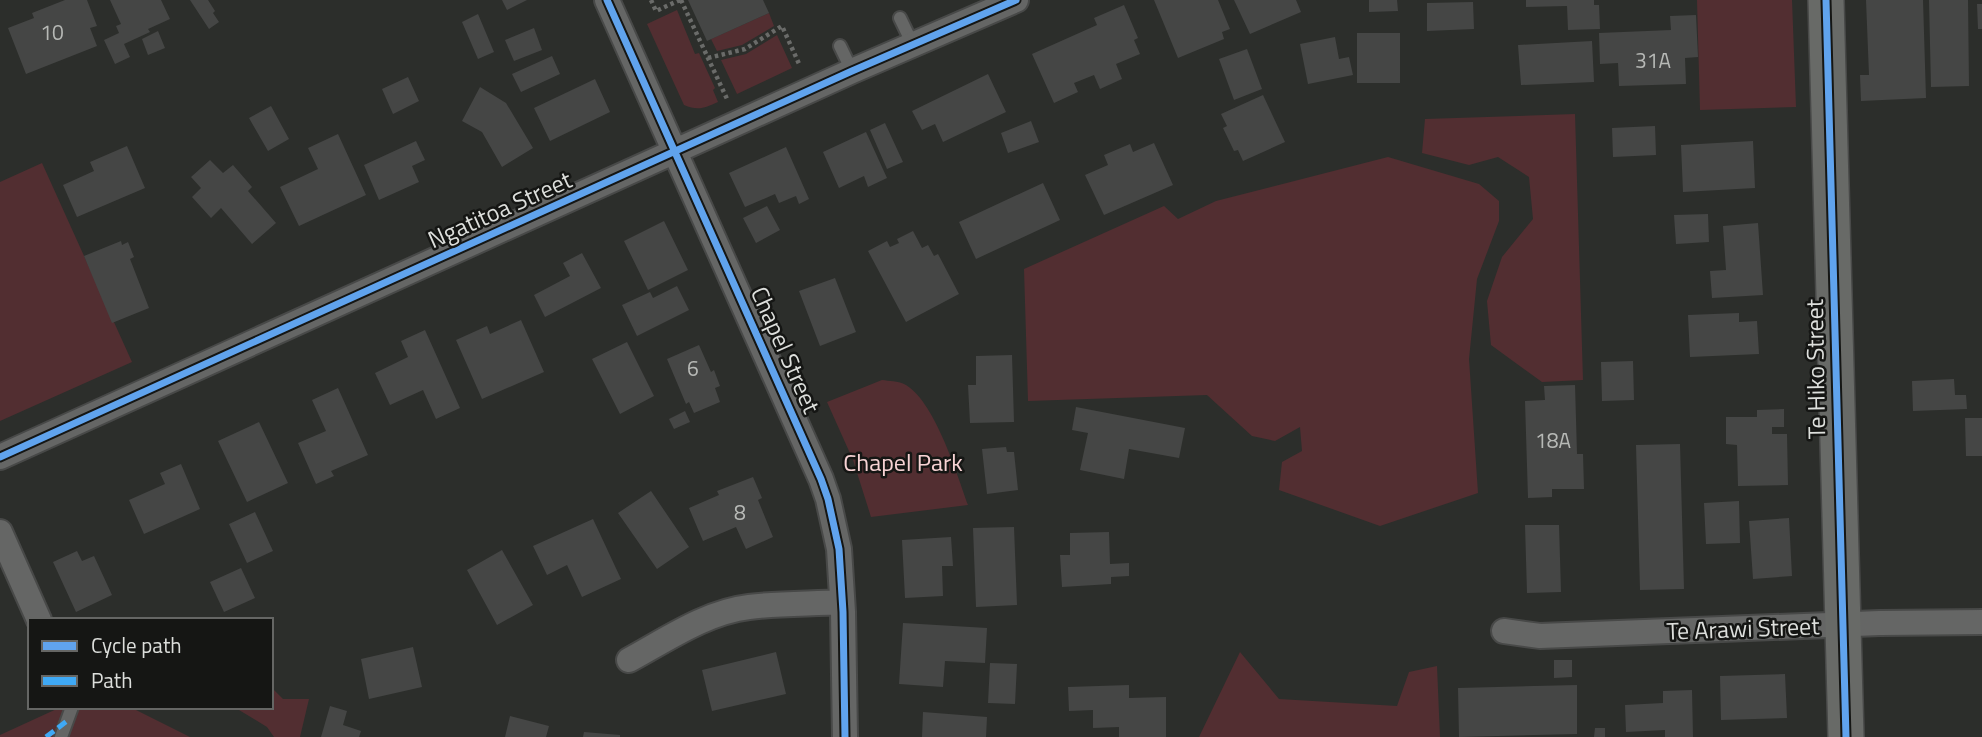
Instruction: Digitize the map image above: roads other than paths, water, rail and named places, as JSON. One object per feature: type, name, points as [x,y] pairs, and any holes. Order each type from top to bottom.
[{"type":"street","name":"Chapel Street","points":[[607,0],[821,479],[839,549],[845,737]]},
{"type":"street","name":"Ngatitoa Street","points":[[0,457],[852,71],[1016,0]]},
{"type":"street","name":"Te Hiko Street","points":[[1826,0],[1846,737]]},
{"type":"street","points":[[0,532],[39,618]]},
{"type":"street","points":[[629,660],[700,622],[723,613],[747,607],[842,602]]},
{"type":"street","name":"Te Arawi Street","points":[[1503,631],[1540,636],[1982,622]]},
{"type":"lane","points":[[900,18],[913,45]]},
{"type":"lane","points":[[840,46],[852,71]]},
{"type":"lane","points":[[61,737],[71,709]]},
{"type":"park label","name":"Chapel Park","points":[[903,463]]}]
